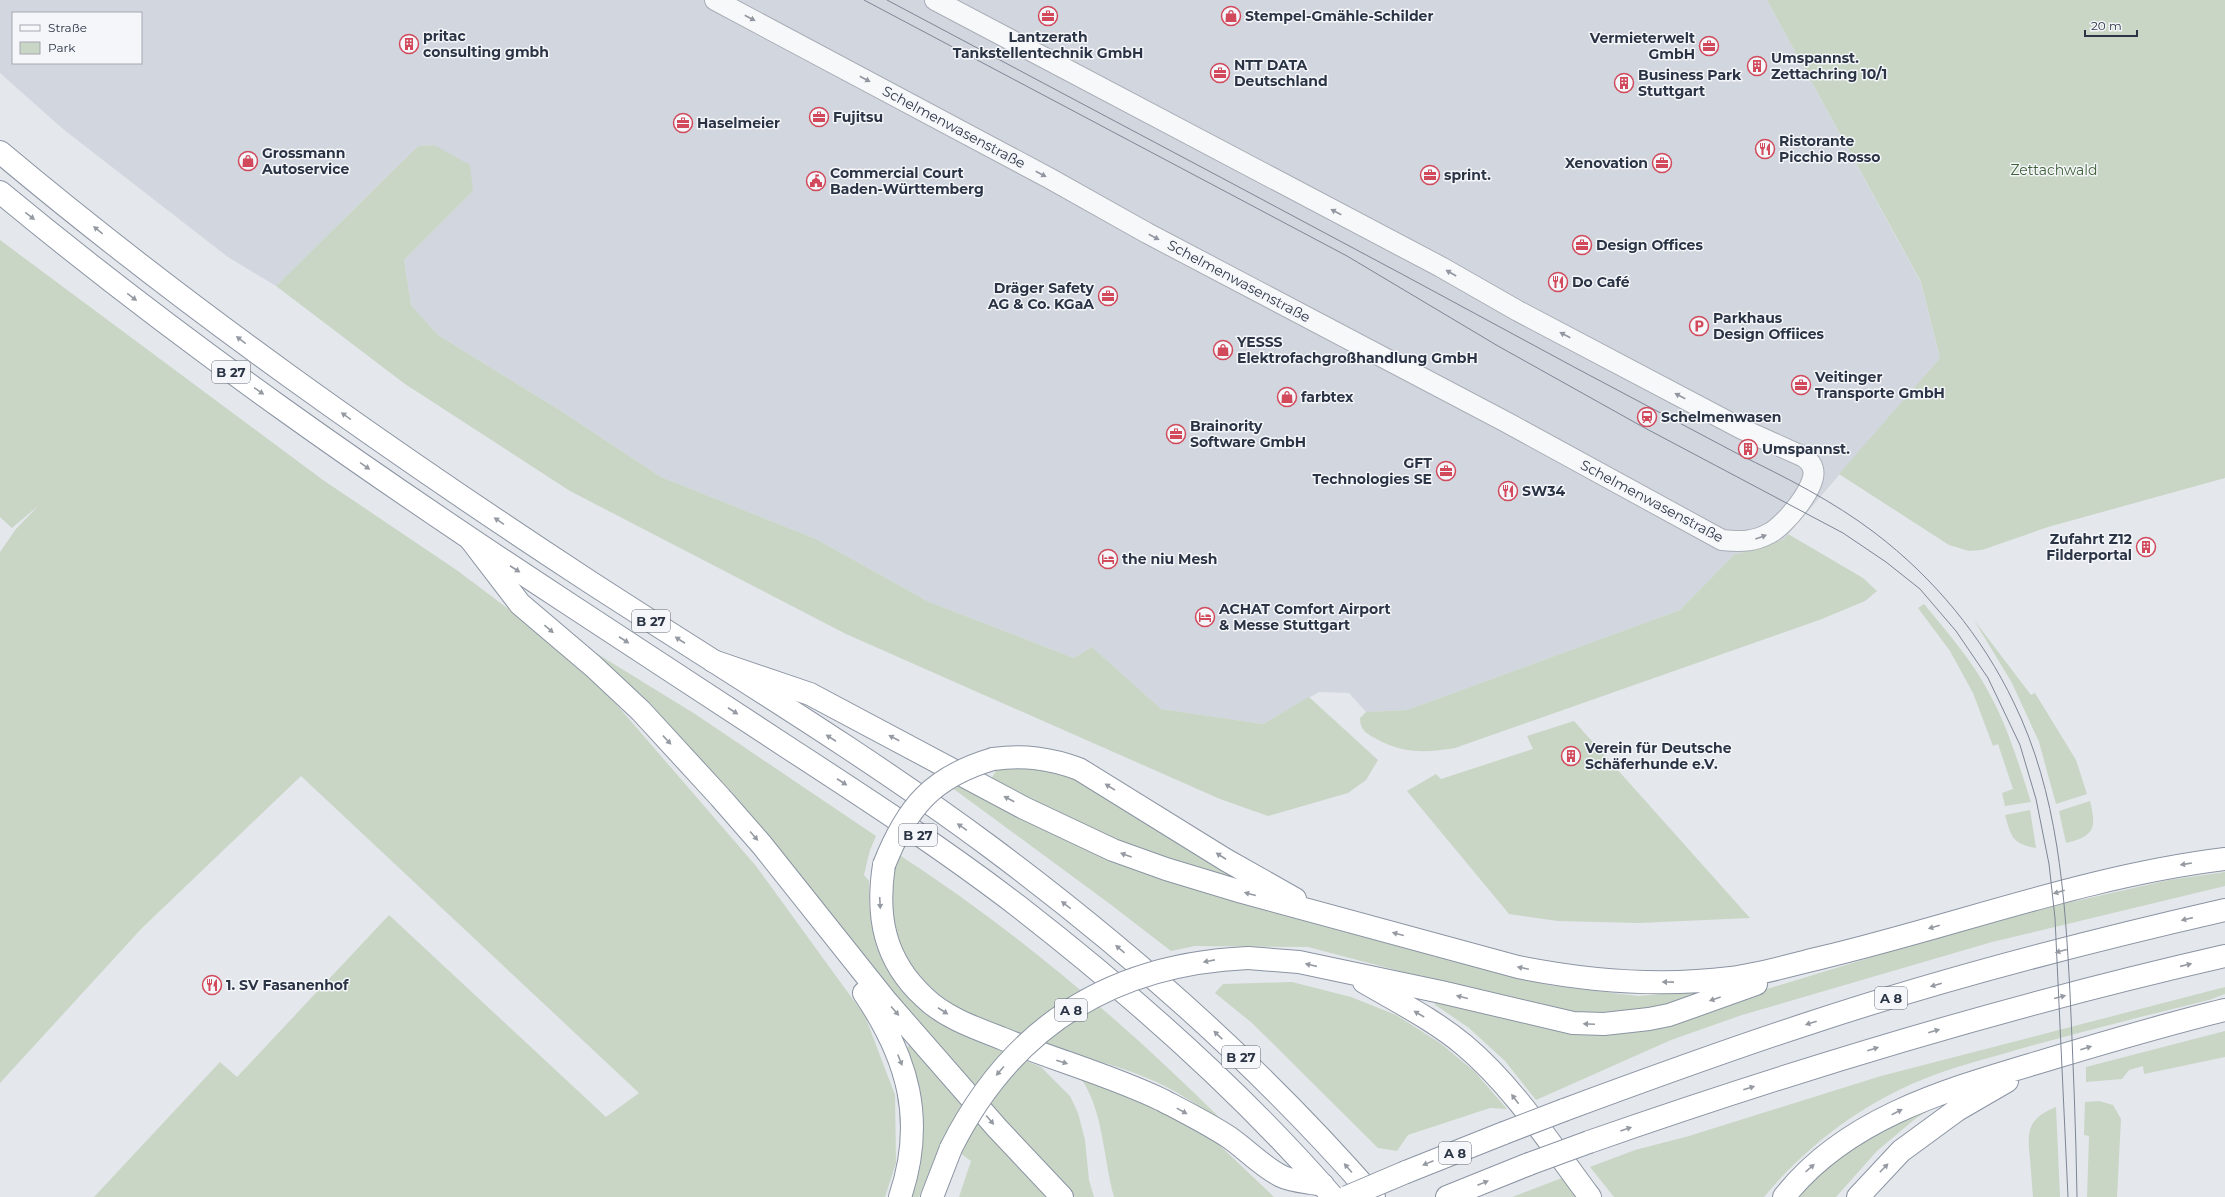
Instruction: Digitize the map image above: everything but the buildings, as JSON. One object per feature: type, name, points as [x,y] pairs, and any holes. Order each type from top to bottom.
[{"type":"highway","name":"B 27","points":[[0,152],[202,310],[362,428],[472,503],[899,782],[986,844],[1096,929],[1171,991],[1303,1118],[1374,1197]]},
{"type":"highway","name":"B 27","points":[[0,192],[229,370],[471,540],[867,799],[1017,906],[1090,964],[1161,1025],[1228,1089],[1328,1191]]},
{"type":"highway","points":[[471,540],[520,604],[593,666],[641,711],[697,771],[762,845],[892,1008],[997,1128],[1062,1197]]},
{"type":"highway","points":[[713,661],[810,694],[1024,808],[1113,850],[1166,869],[1518,967],[1591,979],[1685,982],[1733,978],[1858,949]]},
{"type":"highway","points":[[1315,911],[1280,889],[1226,860],[1079,769],[1055,761],[1032,756],[993,760],[951,776],[924,797],[904,821],[884,865],[880,892],[881,918],[885,935],[894,957],[903,973],[924,998],[966,1024],[1053,1059],[1093,1071],[1136,1088],[1181,1110],[1230,1138],[1282,1177],[1328,1191]]},
{"type":"highway","name":"A 8","points":[[932,1197],[951,1148],[967,1115],[988,1084],[1003,1067],[1041,1031],[1071,1010],[1104,992],[1138,978],[1174,968],[1216,960],[1248,958],[1299,962],[1441,992],[1573,1024],[1604,1024],[1649,1020],[1669,1015],[1858,949],[2085,884],[2157,869],[2225,859]]},
{"type":"highway","name":"A 8","points":[[1347,1197],[1406,1172],[1564,1110],[1796,1028],[1935,985],[2154,926],[2225,910]]},
{"type":"highway","points":[[836,937],[853,978],[877,1013],[894,1046],[906,1077],[911,1096],[913,1122],[911,1153],[906,1179],[900,1197]]},
{"type":"highway","points":[[1447,1197],[1529,1164],[1702,1103],[1904,1040],[2165,970],[2225,956]]},
{"type":"highway","points":[[1349,973],[1427,1019],[1464,1044],[1493,1072],[1590,1197]]},
{"type":"highway","points":[[1784,1197],[1806,1172],[1827,1154],[1862,1130],[1907,1107],[1985,1078],[2225,1010]]},
{"type":"highway","points":[[1858,1197],[1901,1151],[1928,1131],[1971,1102],[2049,1059]]},
{"type":"street","name":"Schelmenwasenstraße","points":[[715,0],[1049,178],[1147,233],[1506,422],[1722,540],[1742,542],[1769,534],[1785,523],[1797,508],[1813,475],[1812,465],[1804,457],[1736,425],[936,0]]},
{"type":"shaded area","points":[[0,0],[1767,0],[1921,283],[1940,358],[1784,539],[1734,555],[1680,610],[1407,710],[1366,712],[1349,693],[1319,692],[1263,724],[1161,709],[1092,647],[1074,658],[929,602],[816,539],[661,477],[561,411],[438,335],[411,305],[404,260],[473,191],[434,145],[418,146],[276,286],[228,257],[63,129],[0,73]]},
{"type":"green space","name":"Zettachwald","points":[[1767,0],[2225,0],[2225,478],[2048,527],[1982,550],[1969,551],[1949,545],[1839,474],[1940,358],[1921,282]]},
{"type":"green space","points":[[434,145],[470,165],[473,191],[404,260],[411,305],[438,335],[561,411],[661,477],[816,539],[929,602],[1074,658],[1092,647],[1161,709],[1263,724],[1309,697],[1378,760],[1366,780],[1348,793],[1268,816],[1220,799],[846,634],[570,491],[405,384],[276,286],[418,146]]},
{"type":"green space","points":[[0,240],[323,480],[458,571],[532,627],[610,697],[756,866],[865,1016],[895,1095],[896,1163],[885,1197],[94,1197],[220,1062],[237,1077],[389,915],[606,1117],[639,1093],[301,776],[142,928],[0,1083],[0,552],[16,529],[38,506],[12,528],[0,517]]},
{"type":"green space","points":[[1788,534],[1863,578],[1877,591],[1865,601],[1822,619],[1455,748],[1434,751],[1405,750],[1385,743],[1368,734],[1362,728],[1360,718],[1366,712],[1407,710],[1680,610],[1734,555],[1784,539]]},
{"type":"green space","points":[[1924,604],[1967,658],[1989,693],[2007,733],[2031,802],[2005,806],[2002,793],[2013,789],[1998,744],[1993,746],[1973,693],[1950,651],[1918,608]]},
{"type":"green space","points":[[1974,620],[2031,695],[2035,693],[2076,760],[2087,794],[2056,804],[2039,742],[2012,683]]},
{"type":"green space","points":[[596,653],[695,714],[876,836],[870,850],[864,875],[869,881],[869,906],[879,946],[995,1048],[1041,1067],[1070,1096],[1078,1113],[1085,1140],[1089,1180],[1094,1197],[1075,1197],[1047,1169],[865,960],[732,792],[681,740],[595,658]]},
{"type":"green space","points":[[1574,721],[1750,918],[1639,923],[1558,921],[1509,914],[1407,791],[1436,774],[1441,779],[1533,749],[1527,736]]},
{"type":"green space","points":[[921,765],[988,798],[1385,941],[1548,985],[1638,996],[1699,991],[1700,994],[1649,1010],[1605,1016],[1567,1015],[1308,947],[1195,946],[1171,951],[1110,904]]},
{"type":"green space","points":[[1024,765],[1067,773],[1240,879],[1239,882],[1114,841],[991,779],[997,769]]},
{"type":"green space","points":[[2090,801],[2093,818],[2091,830],[2083,837],[2066,843],[2059,811]]},
{"type":"green space","points":[[2030,810],[2036,848],[2022,844],[2014,838],[2011,834],[2005,815]]},
{"type":"green space","points":[[898,854],[941,883],[1026,945],[1106,1012],[1221,1119],[1218,1121],[1188,1099],[1143,1076],[1066,1052],[995,1027],[963,1011],[935,990],[912,965],[891,919],[891,891]]},
{"type":"green space","points":[[2225,872],[2225,886],[1992,942],[1742,1015],[1671,1040],[1536,1100],[1505,1061],[1469,1028],[1434,1004],[1440,1001],[1573,1031],[1754,993],[1895,950],[2045,908],[2169,880]]},
{"type":"green space","points":[[1292,982],[1351,997],[1396,1015],[1440,1043],[1474,1071],[1507,1109],[1490,1108],[1408,1135],[1397,1151],[1378,1148],[1252,1023],[1215,993],[1223,984]]},
{"type":"green space","points":[[2225,987],[2225,994],[2209,1000],[1992,1057],[1945,1071],[1909,1085],[1863,1110],[1820,1141],[1782,1177],[1764,1197],[1614,1197],[1590,1167],[1635,1150],[1689,1136],[1881,1076]]},
{"type":"green space","points":[[2225,1031],[2225,1057],[2144,1074],[2143,1066],[2129,1070],[2122,1079],[2086,1082],[2086,1067]]},
{"type":"green space","points":[[910,1044],[993,1140],[1049,1197],[959,1197],[971,1161],[942,1140],[919,1197],[909,1197],[919,1097],[907,1048]]},
{"type":"green space","points":[[1080,1077],[1121,1089],[1214,1140],[1274,1197],[1114,1197],[1102,1135],[1094,1105],[1088,1090]]},
{"type":"green space","points":[[1945,1100],[1915,1119],[1877,1151],[1836,1197],[1796,1197],[1805,1186],[1859,1141]]},
{"type":"green space","points":[[2099,1101],[2113,1105],[2121,1119],[2117,1197],[2087,1197],[2089,1136],[2084,1135],[2085,1102]]},
{"type":"green space","points":[[2056,1107],[2060,1197],[2033,1197],[2029,1133],[2034,1121],[2039,1116]]},
{"type":"green space","points":[[1562,1178],[1576,1197],[1512,1197]]},
{"type":"tram line","points":[[864,0],[1347,256],[1498,346],[1643,427],[1843,533],[1886,562],[1920,589],[1956,631],[1988,678],[2020,745],[2036,799],[2049,864],[2055,918],[2068,1197]]},
{"type":"tram line","points":[[887,0],[1574,367],[1808,490],[1859,521],[1897,550],[1917,569],[1955,610],[1987,654],[2014,703],[2029,737],[2041,772],[2050,808],[2062,882],[2070,993],[2077,1197]]},
{"type":"place","name":"Lantzerath Tankstellentechnik GmbH","points":[[1048,16]]},
{"type":"place","name":"Stempel-Gmähle-Schilder","points":[[1231,16]]},
{"type":"place","name":"pritac consulting gmbh","points":[[409,44]]},
{"type":"place","name":"Vermieterwelt GmbH","points":[[1709,46]]},
{"type":"place","name":"Umspannst. Zettachring 10/1","points":[[1757,66]]},
{"type":"place","name":"NTT DATA Deutschland","points":[[1220,73]]},
{"type":"place","name":"Business Park Stuttgart","points":[[1624,83]]},
{"type":"place","name":"Fujitsu","points":[[819,117]]},
{"type":"place","name":"Haselmeier","points":[[683,123]]},
{"type":"place","name":"Ristorante Picchio Rosso","points":[[1765,149]]},
{"type":"place","name":"Grossmann Autoservice","points":[[248,161]]},
{"type":"place","name":"Xenovation","points":[[1662,163]]},
{"type":"place","name":"sprint.","points":[[1430,175]]},
{"type":"place","name":"Commercial Court Baden-Württemberg","points":[[816,181]]},
{"type":"place","name":"Design Offices","points":[[1582,245]]},
{"type":"place","name":"Do Café","points":[[1558,282]]},
{"type":"place","name":"Dräger Safety AG & Co. KGaA","points":[[1108,296]]},
{"type":"place","name":"Parkhaus Design Offiices","points":[[1699,326]]},
{"type":"place","name":"YESSS Elektrofachgroßhandlung GmbH","points":[[1223,350]]},
{"type":"place","name":"Veitinger Transporte GmbH","points":[[1801,385]]},
{"type":"place","name":"farbtex","points":[[1287,397]]},
{"type":"place","name":"Schelmenwasen","points":[[1647,417]]},
{"type":"place","name":"Brainority Software GmbH","points":[[1176,434]]},
{"type":"place","name":"Umspannst.","points":[[1748,449]]},
{"type":"place","name":"GFT Technologies SE","points":[[1446,471]]},
{"type":"place","name":"SW34","points":[[1508,491]]},
{"type":"place","name":"Zufahrt Z12 Filderportal","points":[[2146,547]]},
{"type":"place","name":"the niu Mesh","points":[[1108,559]]},
{"type":"place","name":"ACHAT Comfort Airport & Messe Stuttgart","points":[[1205,617]]},
{"type":"place","name":"Verein für Deutsche Schäferhunde e.V.","points":[[1571,756]]},
{"type":"place","name":"1. SV Fasanenhof","points":[[212,985]]}]
